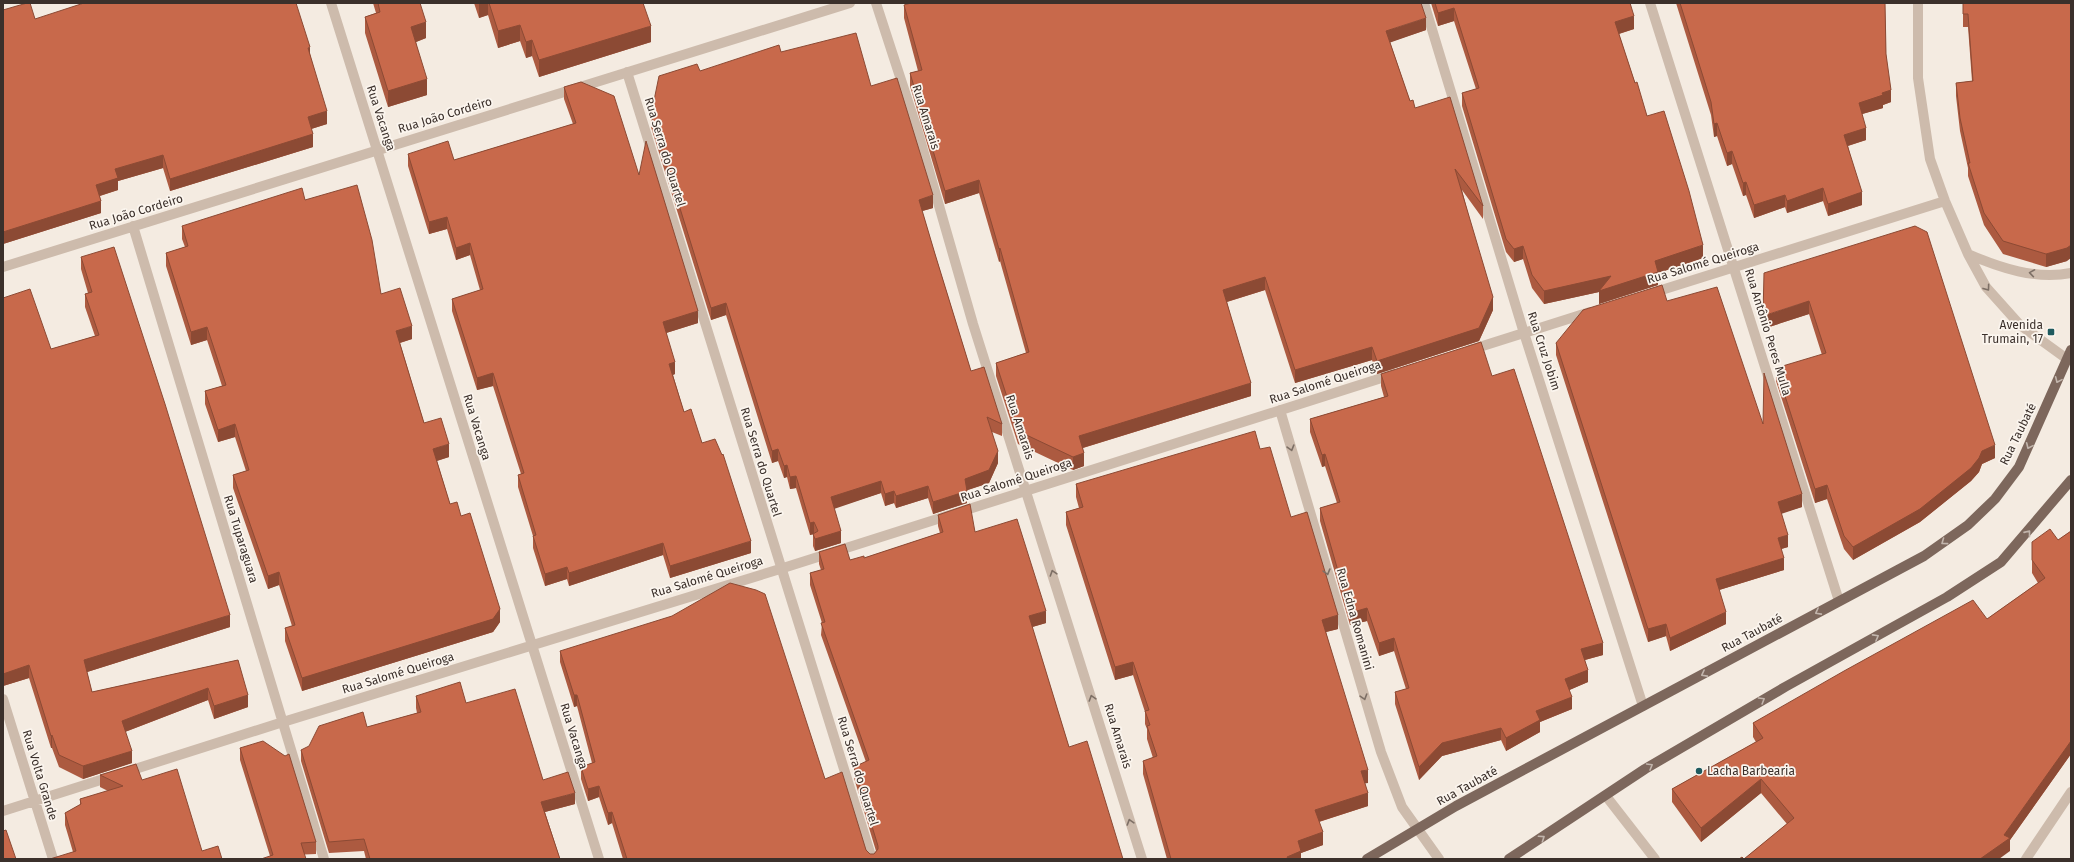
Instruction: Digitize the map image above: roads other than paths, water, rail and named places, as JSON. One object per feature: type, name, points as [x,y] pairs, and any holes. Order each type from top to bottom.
[{"type":"main road","name":"Rua Taubaté","points":[[1367,859],[1456,806],[1924,556],[1968,524],[1995,499],[2019,467],[2070,357]]},
{"type":"main road","points":[[1509,859],[1645,769],[1785,687],[1947,597],[2002,562],[2071,480]]},
{"type":"street","name":"Rua Vacanga","points":[[331,3],[599,859]]},
{"type":"street","name":"Rua João Cordeiro","points":[[3,267],[850,3]]},
{"type":"street","name":"Rua Amarais","points":[[876,3],[917,129],[973,324],[1142,859]]},
{"type":"street","name":"Rua Cruz Jobim","points":[[1424,3],[1524,332],[1643,706]]},
{"type":"street","name":"Rua Antônio Peres Mulla","points":[[1650,3],[1839,601]]},
{"type":"street","points":[[1918,3],[1918,78],[1930,159],[1945,201],[1968,254],[1986,287],[2020,325],[2070,357]]},
{"type":"street","name":"Rua Serra do Quartel","points":[[627,72],[780,569],[872,859]]},
{"type":"street","name":"Rua Salomé Queiroga","points":[[1644,295],[1945,201]]},
{"type":"street","name":"Rua Tuparaguara","points":[[133,226],[324,859]]},
{"type":"street","points":[[1968,254],[1999,267],[2036,274],[2061,275],[2071,273]]},
{"type":"street","points":[[1457,354],[1599,309]]},
{"type":"street","name":"Rua Salomé Queiroga","points":[[3,810],[780,569],[1406,370]]},
{"type":"street","name":"Rua Edna Romanini","points":[[1280,410],[1381,752],[1402,807],[1439,859]]},
{"type":"street","name":"Rua Volta Grande","points":[[3,699],[53,859]]},
{"type":"street","points":[[2026,859],[2071,792]]},
{"type":"street","points":[[1606,796],[1655,859]]},
{"type":"place","name":"Avenida Trumain, 17","points":[[2051,332]]},
{"type":"place","name":"Lacha Barbearia","points":[[1699,771]]}]
